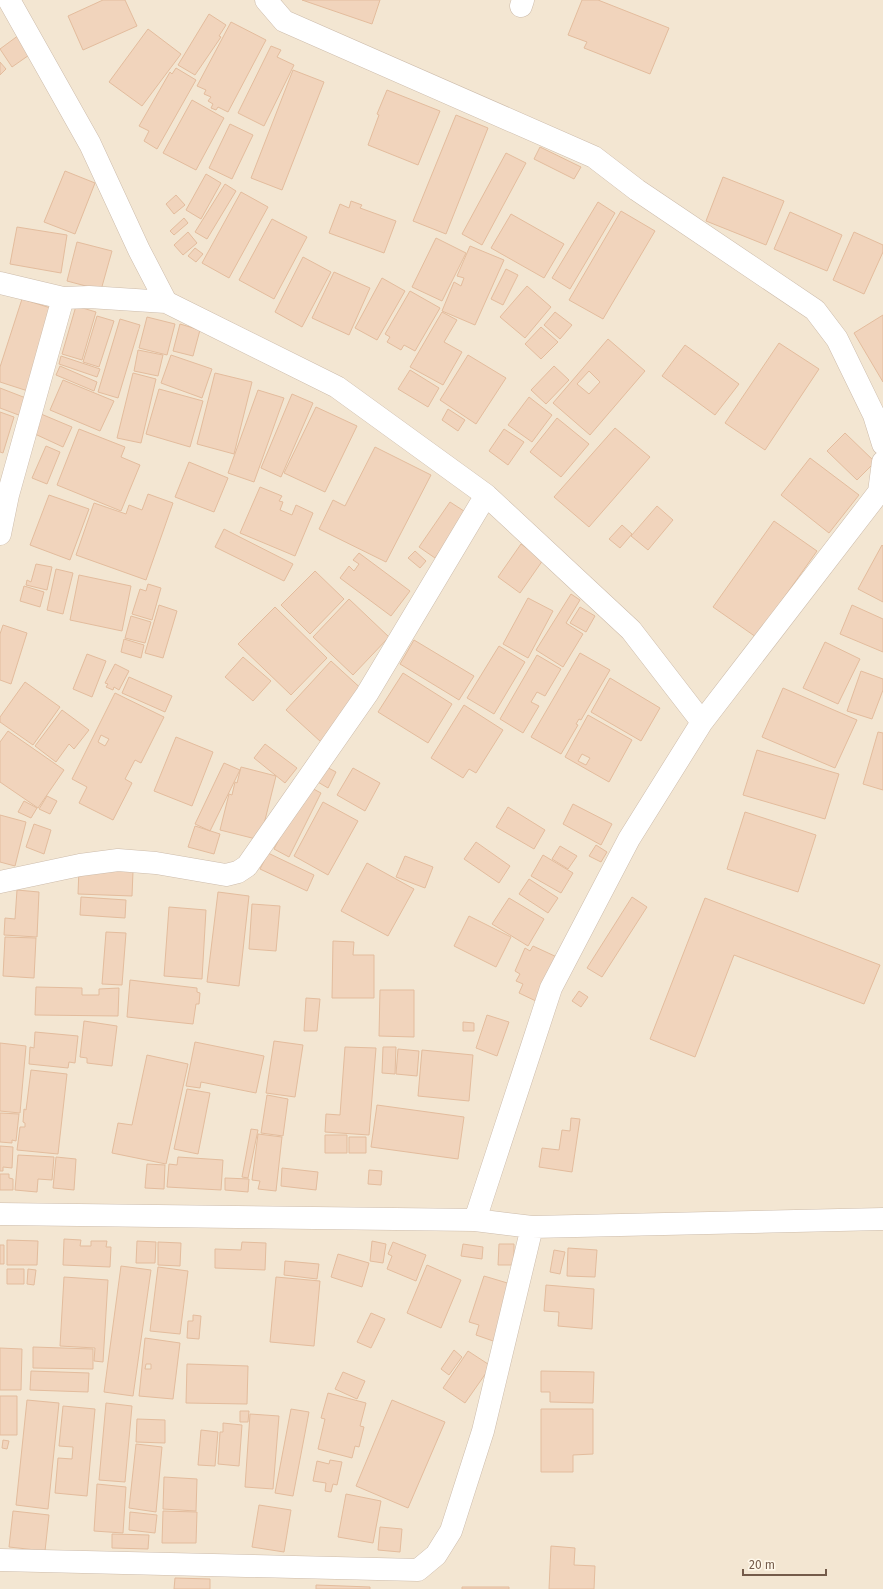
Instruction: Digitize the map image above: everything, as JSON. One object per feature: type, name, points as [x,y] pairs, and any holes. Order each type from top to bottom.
[{"type":"street","points":[[9,0],[90,144],[139,250],[166,302]]},
{"type":"street","points":[[266,0],[284,21],[594,157],[637,190],[815,310],[838,339],[874,415],[883,444]]},
{"type":"street","points":[[0,283],[63,298],[89,297],[166,302],[337,387],[486,495],[631,630],[702,722]]},
{"type":"street","points":[[0,534],[8,495],[63,298]]},
{"type":"street","points":[[475,1220],[551,988],[629,839],[702,722],[879,492],[883,462]]},
{"type":"street","points":[[0,882],[80,865],[118,860],[156,863],[226,875],[238,872],[247,866],[367,694],[486,495]]},
{"type":"street","points":[[0,1214],[475,1220],[532,1227],[883,1220]]},
{"type":"street","points":[[0,1560],[418,1570],[436,1555],[451,1531],[483,1431],[532,1227]]},
{"type":"shaded area","points":[[0,0],[883,0],[883,1589],[0,1589]]},
{"type":"building","points":[[103,0],[125,0],[137,26],[83,50],[68,16]]},
{"type":"building","points":[[302,0],[380,0],[372,24]]},
{"type":"building","points":[[582,0],[598,0],[669,28],[650,74],[584,48],[587,42],[568,35]]},
{"type":"building","points":[[209,14],[226,25],[219,36],[221,37],[195,75],[178,65]]},
{"type":"building","points":[[231,22],[266,40],[228,112],[218,107],[216,110],[211,108],[213,104],[208,101],[211,97],[204,94],[206,90],[197,86]]},
{"type":"building","points":[[148,29],[181,54],[142,106],[109,82]]},
{"type":"building","points":[[19,35],[32,53],[12,67],[0,49]]},
{"type":"building","points":[[271,46],[281,50],[277,57],[294,65],[264,126],[238,113]]},
{"type":"building","points":[[0,62],[6,69],[0,75]]},
{"type":"building","points":[[176,68],[196,80],[157,149],[144,141],[149,131],[139,126],[170,72],[172,74]]},
{"type":"building","points":[[293,70],[324,82],[282,190],[251,178]]},
{"type":"building","points":[[387,90],[440,111],[418,165],[368,145],[379,115],[377,114]]},
{"type":"building","points":[[192,100],[224,118],[196,170],[163,153]]},
{"type":"building","points":[[456,115],[488,128],[446,234],[413,221]]},
{"type":"building","points":[[230,124],[253,135],[232,179],[209,168]]},
{"type":"building","points":[[540,147],[581,167],[574,179],[534,159]]},
{"type":"building","points":[[506,153],[526,163],[482,245],[462,234]]},
{"type":"building","points":[[65,171],[95,183],[75,234],[44,222]]},
{"type":"building","points":[[206,174],[221,183],[201,219],[186,210]]},
{"type":"building","points":[[723,177],[784,201],[766,245],[706,221]]},
{"type":"building","points":[[225,184],[236,191],[207,239],[195,232]]},
{"type":"building","points":[[241,192],[268,207],[229,278],[202,263]]},
{"type":"building","points":[[176,195],[185,205],[174,214],[166,204]]},
{"type":"building","points":[[351,201],[362,205],[360,208],[396,221],[384,253],[329,233],[340,204],[349,208]]},
{"type":"building","points":[[598,202],[615,213],[570,289],[552,278]]},
{"type":"building","points":[[621,211],[655,231],[603,319],[569,300]]},
{"type":"building","points":[[790,212],[842,235],[827,271],[774,249]]},
{"type":"building","points":[[511,214],[564,244],[544,278],[491,248]]},
{"type":"building","points":[[184,218],[188,223],[174,235],[170,231]]},
{"type":"building","points":[[272,219],[307,237],[274,299],[239,280]]},
{"type":"building","points":[[17,227],[67,235],[61,273],[10,264]]},
{"type":"building","points":[[188,232],[197,243],[183,255],[174,245]]},
{"type":"building","points":[[854,232],[883,245],[883,252],[864,294],[833,280]]},
{"type":"building","points":[[436,238],[466,253],[442,301],[412,287]]},
{"type":"building","points":[[77,242],[112,251],[101,290],[67,281]]},
{"type":"building","points":[[470,246],[504,260],[475,325],[442,311],[454,282],[461,286],[464,278],[457,276]]},
{"type":"building","points":[[195,248],[203,254],[196,262],[188,256]]},
{"type":"building","points":[[303,257],[331,272],[302,327],[275,312]]},
{"type":"building","points":[[506,269],[518,275],[503,305],[491,299]]},
{"type":"building","points":[[334,272],[370,288],[349,335],[312,318]]},
{"type":"building","points":[[382,278],[405,291],[377,340],[355,328]]},
{"type":"building","points":[[527,286],[551,307],[525,338],[500,317]]},
{"type":"building","points":[[410,291],[440,308],[415,351],[404,345],[401,350],[387,342],[390,337],[385,334]]},
{"type":"building","points":[[22,299],[57,310],[31,392],[0,382],[0,367]]},
{"type":"building","points":[[76,306],[96,312],[82,360],[62,354]]},
{"type":"building","points":[[442,312],[457,320],[444,342],[462,352],[443,385],[410,367]]},
{"type":"building","points":[[555,312],[572,325],[560,339],[544,325]]},
{"type":"building","points":[[883,315],[883,382],[854,333]]},
{"type":"building","points":[[97,316],[114,321],[99,367],[83,362]]},
{"type":"building","points":[[147,317],[175,324],[167,355],[139,348]]},
{"type":"building","points":[[120,319],[140,325],[118,398],[98,392]]},
{"type":"building","points":[[180,324],[200,330],[193,356],[173,351]]},
{"type":"building","points":[[541,327],[558,342],[541,359],[525,344]]},
{"type":"building","points":[[608,339],[645,371],[590,435],[553,403]],"holes":[[[589,371],[600,382],[589,394],[577,384]]]},
{"type":"building","points":[[779,343],[819,369],[765,450],[725,423]]},
{"type":"building","points":[[685,345],[739,384],[715,415],[662,376]]},
{"type":"building","points":[[138,350],[163,355],[158,376],[134,371]]},
{"type":"building","points":[[171,355],[212,369],[202,398],[161,383]]},
{"type":"building","points":[[468,355],[506,378],[476,424],[440,400]]},
{"type":"building","points":[[61,356],[100,369],[97,377],[59,364]]},
{"type":"building","points":[[60,366],[97,382],[94,391],[56,375]]},
{"type":"building","points":[[554,366],[569,380],[546,404],[531,390]]},
{"type":"building","points":[[410,370],[439,388],[428,407],[398,389]]},
{"type":"building","points":[[133,373],[156,379],[141,443],[117,438]]},
{"type":"building","points":[[215,373],[252,382],[234,454],[197,444]]},
{"type":"building","points":[[63,380],[114,401],[100,431],[50,410]]},
{"type":"building","points":[[0,388],[31,400],[24,417],[0,408]]},
{"type":"building","points":[[159,389],[203,401],[190,447],[146,434]]},
{"type":"building","points":[[258,390],[284,398],[254,482],[228,473]]},
{"type":"building","points":[[292,394],[313,403],[281,477],[261,468]]},
{"type":"building","points":[[529,397],[552,415],[532,442],[508,425]]},
{"type":"building","points":[[316,407],[357,426],[325,492],[284,473]]},
{"type":"building","points":[[448,409],[465,420],[458,431],[442,420]]},
{"type":"building","points":[[0,412],[14,417],[3,453],[0,452]]},
{"type":"building","points":[[41,414],[72,427],[63,447],[35,434],[39,426],[36,425]]},
{"type":"building","points":[[557,418],[589,444],[561,477],[530,452]]},
{"type":"building","points":[[615,428],[650,457],[589,527],[554,497]]},
{"type":"building","points":[[79,429],[125,447],[121,457],[140,465],[121,511],[57,485]]},
{"type":"building","points":[[504,429],[524,442],[508,465],[489,451]]},
{"type":"building","points":[[845,433],[875,462],[857,480],[827,451]]},
{"type":"building","points":[[46,446],[60,452],[47,484],[32,478]]},
{"type":"building","points":[[375,447],[431,475],[386,562],[319,529],[333,500],[345,506]]},
{"type":"building","points":[[810,458],[859,495],[829,533],[781,495]]},
{"type":"building","points":[[189,462],[228,478],[214,512],[175,497]]},
{"type":"building","points":[[260,487],[282,496],[279,501],[283,502],[280,510],[292,515],[296,505],[313,513],[295,556],[240,533]]},
{"type":"building","points":[[148,494],[173,503],[146,580],[76,555],[94,503],[126,514],[129,505],[142,510]]},
{"type":"building","points":[[49,495],[89,509],[70,560],[30,545]]},
{"type":"building","points":[[450,502],[467,513],[435,558],[419,547]]},
{"type":"building","points":[[657,506],[673,520],[648,550],[631,536]]},
{"type":"building","points":[[774,521],[817,551],[756,637],[713,607]]},
{"type":"building","points":[[622,525],[632,534],[620,548],[609,539]]},
{"type":"building","points":[[224,529],[293,564],[284,581],[215,547]]},
{"type":"building","points":[[521,544],[543,560],[520,593],[498,577]]},
{"type":"building","points":[[882,545],[883,546],[883,602],[858,589]]},
{"type":"building","points":[[415,551],[426,561],[420,568],[408,558]]},
{"type":"building","points":[[359,553],[410,591],[391,616],[340,578],[349,566],[354,571],[359,564],[353,560]]},
{"type":"building","points":[[36,564],[52,567],[47,590],[26,585],[27,580],[31,582]]},
{"type":"building","points":[[56,569],[73,573],[63,614],[47,610]]},
{"type":"building","points":[[315,571],[344,599],[310,634],[281,605]]},
{"type":"building","points":[[79,575],[131,586],[122,631],[70,620]]},
{"type":"building","points":[[148,584],[161,588],[152,620],[132,614],[140,589],[146,591]]},
{"type":"building","points":[[24,586],[44,592],[40,607],[20,601]]},
{"type":"building","points":[[571,594],[580,600],[566,623],[583,634],[563,667],[536,650]]},
{"type":"building","points":[[528,598],[553,611],[528,658],[503,644]]},
{"type":"building","points":[[349,599],[389,637],[353,675],[313,637]]},
{"type":"building","points":[[159,605],[177,611],[163,658],[145,653]]},
{"type":"building","points":[[852,605],[883,619],[883,652],[840,634]]},
{"type":"building","points":[[275,607],[327,658],[291,695],[238,644]]},
{"type":"building","points":[[580,607],[595,616],[586,632],[570,623]]},
{"type":"building","points":[[131,616],[151,622],[145,643],[125,638]]},
{"type":"building","points":[[3,625],[27,633],[11,684],[0,680],[0,634]]},
{"type":"building","points":[[124,639],[144,645],[141,658],[121,652]]},
{"type":"building","points":[[414,640],[474,676],[459,700],[400,664]]},
{"type":"building","points":[[825,642],[860,659],[838,704],[803,688]]},
{"type":"building","points":[[499,646],[525,662],[494,714],[467,698]]},
{"type":"building","points":[[580,653],[610,670],[581,720],[579,719],[576,724],[578,725],[561,754],[531,737]]},
{"type":"building","points":[[87,654],[106,661],[92,697],[73,689]]},
{"type":"building","points":[[537,655],[561,669],[545,696],[537,692],[531,702],[539,706],[523,733],[500,719]]},
{"type":"building","points":[[243,657],[271,681],[253,701],[225,677]]},
{"type":"building","points":[[331,661],[366,693],[321,742],[286,710]]},
{"type":"building","points":[[115,664],[129,671],[119,690],[114,687],[113,690],[106,687],[108,684],[105,683]]},
{"type":"building","points":[[861,671],[883,679],[883,690],[872,719],[847,711]]},
{"type":"building","points":[[403,673],[452,704],[428,743],[378,712]]},
{"type":"building","points":[[129,677],[172,696],[165,712],[122,693]]},
{"type":"building","points":[[610,678],[660,708],[641,741],[591,712]]},
{"type":"building","points":[[25,682],[60,707],[33,745],[0,722],[0,717]]},
{"type":"building","points":[[783,688],[857,720],[835,768],[762,737]]},
{"type":"building","points":[[115,693],[164,717],[141,763],[135,760],[125,779],[132,783],[113,820],[79,803],[87,787],[72,779]],"holes":[[[101,735],[109,739],[105,746],[98,742]]]},
{"type":"building","points":[[464,705],[503,730],[476,773],[469,769],[463,778],[431,758]]},
{"type":"building","points":[[62,710],[89,730],[74,749],[69,744],[56,762],[35,746]]},
{"type":"building","points":[[588,715],[632,740],[609,782],[565,757]],"holes":[[[582,754],[590,758],[586,765],[578,761]]]},
{"type":"building","points":[[8,731],[64,770],[38,808],[0,782],[0,742]]},
{"type":"building","points":[[878,732],[883,733],[883,790],[863,784]]},
{"type":"building","points":[[176,737],[213,752],[192,806],[154,791]]},
{"type":"building","points":[[265,744],[297,768],[285,783],[254,758]]},
{"type":"building","points":[[757,750],[839,774],[825,819],[743,795]]},
{"type":"building","points":[[224,763],[240,770],[210,831],[195,824]]},
{"type":"building","points":[[319,763],[336,772],[328,788],[311,778]]},
{"type":"building","points":[[241,767],[276,776],[260,840],[220,830],[229,794],[232,795]]},
{"type":"building","points":[[353,768],[380,783],[365,811],[337,795]]},
{"type":"building","points":[[306,785],[321,793],[289,857],[274,849]]},
{"type":"building","points":[[47,796],[57,801],[50,814],[39,809]]},
{"type":"building","points":[[24,801],[37,808],[31,818],[18,812]]},
{"type":"building","points":[[323,802],[358,821],[328,875],[294,856]]},
{"type":"building","points":[[573,804],[612,824],[601,845],[563,824]]},
{"type":"building","points":[[508,807],[545,830],[534,849],[496,827]]},
{"type":"building","points":[[745,812],[816,835],[798,892],[727,869]]},
{"type":"building","points":[[0,815],[26,822],[15,866],[0,862]]},
{"type":"building","points":[[34,824],[51,830],[44,854],[26,847]]},
{"type":"building","points":[[195,826],[220,834],[214,854],[188,847]]},
{"type":"building","points":[[476,842],[510,866],[499,883],[464,859]]},
{"type":"building","points":[[596,845],[607,852],[601,862],[589,856]]},
{"type":"building","points":[[560,846],[577,856],[568,869],[552,859]]},
{"type":"building","points":[[268,853],[314,875],[307,891],[260,869]]},
{"type":"building","points":[[543,855],[573,873],[561,893],[531,876]]},
{"type":"building","points":[[405,856],[433,867],[425,888],[396,877]]},
{"type":"building","points":[[367,863],[414,889],[388,936],[341,911]]},
{"type":"building","points":[[79,869],[133,871],[132,896],[78,894]]},
{"type":"building","points":[[529,879],[558,898],[548,913],[519,894]]},
{"type":"building","points":[[17,890],[39,892],[37,937],[4,935],[5,918],[15,919]]},
{"type":"building","points":[[218,892],[249,896],[239,986],[207,982]]},
{"type":"building","points":[[81,897],[126,900],[125,918],[80,915]]},
{"type":"building","points":[[632,897],[647,907],[602,977],[587,968]]},
{"type":"building","points":[[509,898],[544,919],[528,946],[492,924]]},
{"type":"building","points":[[705,898],[880,965],[864,1004],[734,955],[695,1057],[650,1039]]},
{"type":"building","points":[[252,904],[280,906],[276,951],[249,949]]},
{"type":"building","points":[[169,907],[206,910],[202,979],[164,976]]},
{"type":"building","points":[[469,916],[511,937],[496,967],[454,946]]},
{"type":"building","points":[[106,932],[126,933],[122,985],[102,984]]},
{"type":"building","points":[[5,937],[36,938],[34,978],[3,976]]},
{"type":"building","points":[[333,941],[354,942],[353,955],[374,955],[374,998],[332,998]]},
{"type":"building","points":[[533,946],[559,958],[538,1002],[519,993],[523,984],[516,981],[520,974],[515,971],[525,948],[530,951]]},
{"type":"building","points":[[130,980],[197,988],[197,992],[200,993],[199,1004],[196,1004],[193,1024],[127,1017]]},
{"type":"building","points":[[36,987],[82,988],[82,995],[99,995],[99,989],[119,988],[118,1016],[35,1015]]},
{"type":"building","points":[[380,990],[414,990],[414,1037],[379,1036]]},
{"type":"building","points":[[579,991],[588,997],[581,1007],[572,1001]]},
{"type":"building","points":[[306,998],[320,999],[317,1031],[304,1031]]},
{"type":"building","points":[[487,1015],[509,1022],[497,1056],[476,1048]]},
{"type":"building","points":[[84,1021],[117,1026],[112,1066],[87,1063],[87,1058],[80,1057]]},
{"type":"building","points":[[463,1022],[474,1023],[474,1031],[463,1031]]},
{"type":"building","points":[[35,1032],[78,1036],[75,1063],[69,1062],[68,1068],[29,1064],[30,1047],[34,1048]]},
{"type":"building","points":[[274,1041],[303,1045],[295,1097],[266,1093]]},
{"type":"building","points":[[195,1042],[264,1056],[256,1093],[201,1082],[200,1088],[186,1086]]},
{"type":"building","points":[[0,1043],[26,1046],[20,1113],[0,1111]]},
{"type":"building","points":[[345,1047],[376,1048],[369,1135],[325,1132],[326,1114],[340,1115]]},
{"type":"building","points":[[383,1047],[396,1047],[395,1074],[382,1073]]},
{"type":"building","points":[[398,1049],[419,1051],[417,1076],[396,1074]]},
{"type":"building","points":[[422,1050],[473,1055],[469,1101],[418,1096]]},
{"type":"building","points":[[147,1055],[188,1064],[166,1164],[112,1153],[118,1123],[132,1125]]},
{"type":"building","points":[[31,1070],[67,1074],[58,1154],[17,1150],[20,1127],[25,1127],[25,1123],[23,1122],[24,1109],[26,1110]]},
{"type":"building","points":[[187,1089],[210,1093],[198,1154],[174,1149]]},
{"type":"building","points":[[267,1095],[288,1099],[283,1136],[261,1133]]},
{"type":"building","points":[[377,1105],[464,1117],[458,1159],[371,1147]]},
{"type":"building","points":[[0,1113],[19,1114],[16,1141],[12,1140],[12,1143],[0,1142]]},
{"type":"building","points":[[571,1118],[580,1119],[572,1172],[539,1167],[542,1148],[559,1150],[562,1130],[570,1131]]},
{"type":"building","points":[[251,1129],[258,1130],[248,1178],[242,1177]]},
{"type":"building","points":[[258,1134],[282,1137],[276,1191],[258,1189],[260,1181],[252,1180]]},
{"type":"building","points":[[325,1135],[347,1135],[347,1153],[325,1153]]},
{"type":"building","points":[[349,1137],[366,1137],[366,1153],[349,1153]]},
{"type":"building","points":[[0,1146],[13,1147],[12,1168],[3,1167],[3,1171],[0,1171]]},
{"type":"building","points":[[18,1155],[54,1157],[52,1180],[38,1179],[37,1192],[15,1190]]},
{"type":"building","points":[[56,1157],[76,1159],[74,1190],[53,1188]]},
{"type":"building","points":[[178,1157],[223,1160],[221,1190],[167,1187],[169,1164],[177,1165]]},
{"type":"building","points":[[147,1164],[165,1165],[164,1189],[145,1188]]},
{"type":"building","points":[[282,1168],[318,1172],[316,1190],[281,1186]]},
{"type":"building","points":[[369,1170],[382,1171],[381,1185],[368,1184]]},
{"type":"building","points":[[0,1174],[9,1174],[9,1178],[13,1179],[13,1190],[0,1190]]},
{"type":"building","points":[[225,1178],[249,1179],[248,1192],[225,1190]]},
{"type":"building","points":[[64,1239],[81,1240],[80,1246],[91,1246],[91,1241],[107,1241],[106,1247],[111,1247],[110,1267],[63,1265]]},
{"type":"building","points":[[7,1240],[38,1241],[37,1265],[7,1265]]},
{"type":"building","points":[[137,1241],[156,1242],[155,1263],[136,1263]]},
{"type":"building","points":[[372,1241],[386,1244],[383,1263],[370,1261]]},
{"type":"building","points":[[158,1242],[181,1243],[180,1266],[158,1265]]},
{"type":"building","points":[[242,1242],[266,1243],[265,1270],[215,1268],[215,1249],[241,1250]]},
{"type":"building","points":[[393,1242],[426,1255],[416,1281],[387,1269],[392,1256],[388,1254]]},
{"type":"building","points":[[463,1244],[483,1247],[482,1259],[461,1256]]},
{"type":"building","points":[[499,1244],[514,1244],[514,1265],[498,1265]]},
{"type":"building","points":[[0,1245],[4,1245],[4,1264],[0,1264]]},
{"type":"building","points":[[568,1248],[597,1250],[595,1277],[567,1276]]},
{"type":"building","points":[[554,1250],[565,1252],[560,1274],[550,1272]]},
{"type":"building","points":[[338,1254],[369,1263],[362,1287],[331,1277]]},
{"type":"building","points":[[285,1261],[319,1264],[317,1279],[284,1275]]},
{"type":"building","points":[[427,1265],[461,1280],[441,1328],[407,1313]]},
{"type":"building","points":[[121,1266],[151,1270],[133,1396],[104,1392]]},
{"type":"building","points":[[158,1267],[188,1271],[180,1334],[150,1331]]},
{"type":"building","points":[[7,1269],[24,1269],[24,1284],[7,1284]]},
{"type":"building","points":[[28,1269],[36,1270],[34,1285],[27,1284]]},
{"type":"building","points":[[484,1276],[514,1285],[496,1342],[476,1335],[479,1325],[469,1322]]},
{"type":"building","points":[[64,1277],[108,1280],[103,1362],[94,1361],[95,1348],[60,1346]]},
{"type":"building","points":[[276,1277],[320,1281],[314,1346],[270,1342]]},
{"type":"building","points":[[546,1285],[594,1289],[592,1329],[558,1326],[559,1312],[544,1311]]},
{"type":"building","points":[[371,1313],[385,1319],[371,1348],[357,1342]]},
{"type":"building","points":[[193,1315],[201,1316],[199,1339],[187,1338],[188,1321],[193,1321]]},
{"type":"building","points":[[145,1338],[180,1343],[173,1399],[139,1396]],"holes":[[[146,1364],[151,1364],[151,1369],[145,1369]]]},
{"type":"building","points":[[33,1347],[93,1349],[93,1369],[33,1368]]},
{"type":"building","points":[[0,1348],[22,1349],[21,1390],[0,1390]]},
{"type":"building","points":[[454,1350],[462,1357],[449,1375],[441,1369]]},
{"type":"building","points":[[468,1351],[491,1366],[465,1403],[443,1388]]},
{"type":"building","points":[[187,1364],[248,1366],[247,1404],[186,1403]]},
{"type":"building","points":[[31,1371],[89,1373],[88,1392],[30,1390]]},
{"type":"building","points":[[541,1371],[594,1372],[593,1403],[550,1402],[550,1392],[541,1392]]},
{"type":"building","points":[[343,1372],[365,1381],[357,1399],[335,1389]]},
{"type":"building","points":[[328,1393],[366,1403],[360,1426],[364,1427],[359,1447],[355,1446],[352,1458],[318,1449],[325,1419],[321,1418]]},
{"type":"building","points":[[0,1396],[17,1396],[17,1435],[0,1435]]},
{"type":"building","points":[[27,1400],[59,1403],[48,1509],[16,1505]]},
{"type":"building","points":[[392,1400],[445,1422],[408,1508],[356,1486]]},
{"type":"building","points":[[106,1403],[132,1406],[125,1482],[99,1480]]},
{"type":"building","points":[[63,1406],[95,1409],[87,1496],[55,1493],[58,1458],[72,1459],[73,1447],[59,1446]]},
{"type":"building","points":[[291,1409],[309,1412],[293,1496],[275,1493]]},
{"type":"building","points":[[541,1409],[593,1409],[593,1454],[573,1455],[573,1472],[541,1472]]},
{"type":"building","points":[[240,1411],[249,1411],[248,1422],[240,1422]]},
{"type":"building","points":[[250,1414],[279,1416],[273,1489],[245,1487]]},
{"type":"building","points":[[137,1419],[165,1420],[165,1443],[136,1442]]},
{"type":"building","points":[[223,1423],[242,1425],[239,1466],[218,1464],[220,1432],[223,1432]]},
{"type":"building","points":[[201,1430],[218,1432],[215,1466],[198,1465]]},
{"type":"building","points":[[3,1440],[9,1441],[7,1449],[2,1448]]},
{"type":"building","points":[[136,1444],[162,1447],[156,1512],[129,1508]]},
{"type":"building","points":[[330,1460],[342,1462],[337,1485],[333,1484],[331,1492],[325,1491],[326,1483],[313,1481],[317,1461],[329,1464]]},
{"type":"building","points":[[164,1477],[197,1479],[196,1511],[163,1509]]},
{"type":"building","points":[[97,1484],[126,1487],[123,1533],[94,1531]]},
{"type":"building","points":[[346,1494],[381,1501],[373,1543],[338,1537]]},
{"type":"building","points":[[259,1505],[291,1510],[284,1552],[252,1547]]},
{"type":"building","points":[[13,1511],[49,1515],[45,1551],[9,1547]]},
{"type":"building","points":[[163,1511],[197,1512],[196,1543],[162,1543]]},
{"type":"building","points":[[130,1512],[157,1515],[155,1533],[129,1530]]},
{"type":"building","points":[[380,1527],[402,1529],[400,1552],[378,1550]]},
{"type":"building","points":[[112,1534],[149,1535],[148,1549],[112,1548]]},
{"type":"building","points":[[551,1546],[575,1548],[574,1565],[595,1566],[594,1589],[549,1589]]},
{"type":"building","points":[[175,1578],[210,1579],[210,1589],[174,1589]]},
{"type":"building","points":[[316,1585],[370,1587],[370,1589],[316,1589]]},
{"type":"building","points":[[462,1587],[509,1587],[509,1589],[462,1589]]}]
